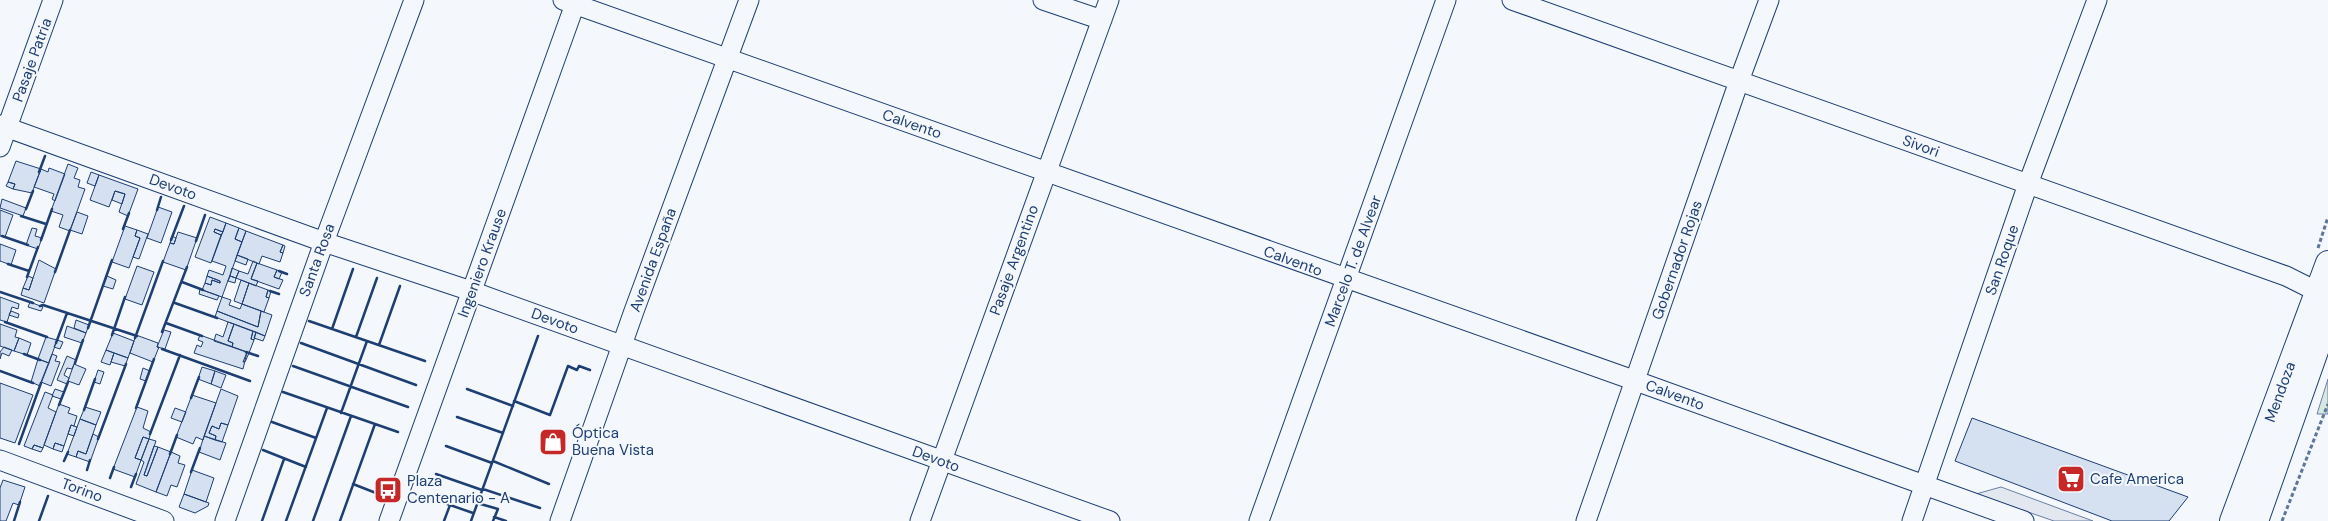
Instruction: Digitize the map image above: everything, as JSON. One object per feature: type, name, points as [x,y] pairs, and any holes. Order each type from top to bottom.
[{"type":"main road","name":"Mendoza","points":[[2232,521],[2323,294],[2322,257]]},
{"type":"main road","name":"Mendoza","points":[[2256,521],[2328,317]]},
{"type":"street","name":"Pasaje Patria","points":[[0,148],[4,126],[53,0]]},
{"type":"street","name":"Santa Rosa","points":[[225,521],[324,242],[414,0]]},
{"type":"street","name":"Avenida España","points":[[560,521],[622,345],[749,0]]},
{"type":"street","points":[[1043,0],[1102,20]]},
{"type":"street","name":"Pasaje Argentino","points":[[920,521],[1109,0]]},
{"type":"street","name":"Marcelo T. de Alvear","points":[[1259,521],[1446,0]]},
{"type":"street","name":"Sivori","points":[[1512,0],[2286,276],[2323,294]]},
{"type":"street","name":"Gobernador Rojas","points":[[1586,521],[1769,0]]},
{"type":"street","name":"San Roque","points":[[1912,521],[2028,184],[2097,0]]},
{"type":"street","name":"Calvento","points":[[569,2],[1046,171],[1346,280],[1636,381],[2024,521]]},
{"type":"street","name":"Ingeniero Krause","points":[[389,521],[471,291],[569,2]]},
{"type":"street","name":"Devoto","points":[[4,126],[324,242],[471,291],[1110,521]]},
{"type":"street","name":"Torino","points":[[0,460],[164,521]]},
{"type":"path","points":[[2322,257],[2328,217]]},
{"type":"path","points":[[2282,521],[2326,414],[2328,404]]},
{"type":"shaded area","points":[[2328,379],[2328,414],[2317,414]]},
{"type":"shaded area","points":[[2001,487],[2093,521],[2054,521],[1976,494]]},
{"type":"building","points":[[16,161],[41,169],[32,193],[13,189],[15,184],[8,182]]},
{"type":"building","points":[[68,164],[78,168],[74,178],[80,180],[78,187],[85,189],[70,231],[59,227],[63,215],[51,211]]},
{"type":"building","points":[[49,168],[65,174],[55,201],[52,199],[54,194],[34,187],[41,169],[48,172]]},
{"type":"building","points":[[91,172],[99,175],[95,186],[87,183]]},
{"type":"building","points":[[99,175],[138,189],[128,216],[119,212],[125,194],[115,191],[109,207],[90,200]]},
{"type":"building","points":[[8,182],[15,184],[13,189],[6,186]]},
{"type":"building","points":[[115,191],[125,194],[122,204],[112,200]]},
{"type":"building","points":[[2,199],[26,208],[23,216],[0,208]]},
{"type":"building","points":[[158,207],[172,212],[161,243],[147,238]]},
{"type":"building","points":[[0,210],[13,215],[5,237],[0,236]]},
{"type":"building","points":[[77,212],[88,216],[82,234],[70,230]]},
{"type":"building","points":[[210,217],[226,223],[223,232],[215,229],[214,232],[221,235],[211,263],[195,257]]},
{"type":"building","points":[[226,223],[239,228],[235,239],[242,242],[222,297],[202,290],[205,283],[211,285],[212,280],[220,283],[220,281],[207,276],[209,270],[223,275],[226,266],[212,261]]},
{"type":"building","points":[[125,226],[137,230],[135,236],[140,238],[129,268],[112,262]]},
{"type":"building","points":[[32,228],[37,229],[35,236],[42,238],[38,249],[26,245]]},
{"type":"building","points":[[239,228],[246,231],[242,242],[235,239]]},
{"type":"building","points":[[215,229],[223,232],[221,235],[214,232]]},
{"type":"building","points":[[137,230],[148,234],[139,259],[133,257],[140,238],[135,236]]},
{"type":"building","points":[[246,231],[283,245],[280,252],[283,253],[280,262],[262,256],[259,264],[237,255]]},
{"type":"building","points":[[178,232],[197,238],[186,270],[163,262],[170,243],[174,244]]},
{"type":"building","points":[[172,236],[176,238],[174,244],[170,243]]},
{"type":"building","points":[[0,244],[16,250],[11,265],[0,261]]},
{"type":"building","points":[[283,245],[285,246],[283,253],[280,252]]},
{"type":"building","points":[[237,255],[248,259],[246,265],[235,261]]},
{"type":"building","points":[[39,260],[56,269],[44,303],[21,295],[23,288],[29,290]]},
{"type":"building","points":[[253,261],[257,263],[251,279],[258,281],[256,286],[236,278],[239,271],[248,274]]},
{"type":"building","points":[[257,263],[277,270],[274,277],[283,280],[279,289],[251,279]]},
{"type":"building","points":[[137,266],[154,272],[142,305],[125,299]]},
{"type":"building","points":[[232,268],[239,271],[236,278],[230,276]]},
{"type":"building","points":[[277,270],[282,272],[279,279],[274,277]]},
{"type":"building","points":[[28,276],[33,278],[29,290],[23,288]]},
{"type":"building","points":[[107,276],[116,280],[113,289],[103,286]]},
{"type":"building","points":[[207,276],[220,281],[220,283],[212,280],[211,285],[205,283]]},
{"type":"building","points":[[230,276],[236,278],[235,283],[228,281]]},
{"type":"building","points":[[241,280],[249,283],[242,304],[234,301]]},
{"type":"building","points":[[249,283],[268,290],[266,297],[269,298],[264,312],[242,304]]},
{"type":"building","points":[[200,289],[219,296],[217,300],[199,294]]},
{"type":"building","points":[[268,290],[271,291],[269,298],[266,297]]},
{"type":"building","points":[[0,297],[19,304],[18,309],[12,307],[7,322],[0,320]]},
{"type":"building","points":[[222,297],[231,300],[229,305],[240,309],[242,304],[261,311],[258,327],[217,311]]},
{"type":"building","points":[[30,302],[43,307],[41,311],[28,307]]},
{"type":"building","points":[[11,311],[19,314],[18,318],[9,315]]},
{"type":"building","points":[[217,311],[258,327],[261,311],[272,315],[265,336],[215,317]]},
{"type":"building","points":[[76,320],[89,325],[86,333],[74,328]]},
{"type":"building","points":[[228,322],[234,324],[228,341],[233,343],[232,347],[214,341],[216,334],[223,337]]},
{"type":"building","points":[[0,324],[17,330],[15,337],[19,338],[14,351],[0,346]]},
{"type":"building","points":[[234,324],[253,331],[251,339],[254,340],[249,353],[232,347],[233,343],[228,341]]},
{"type":"building","points":[[67,326],[86,333],[82,343],[64,337]]},
{"type":"building","points":[[164,330],[171,332],[165,349],[157,347]]},
{"type":"building","points":[[253,331],[256,332],[254,340],[251,339]]},
{"type":"building","points":[[256,332],[265,336],[263,341],[254,338]]},
{"type":"building","points":[[113,333],[134,341],[128,358],[106,350]]},
{"type":"building","points":[[136,335],[158,343],[157,347],[159,347],[153,362],[130,353]]},
{"type":"building","points":[[200,335],[247,352],[243,369],[194,353],[197,345],[201,347],[203,342],[198,340]]},
{"type":"building","points":[[46,337],[57,340],[49,363],[38,359]]},
{"type":"building","points":[[19,338],[31,343],[27,355],[14,351]]},
{"type":"building","points":[[57,340],[63,342],[60,349],[54,347]]},
{"type":"building","points":[[4,347],[12,350],[9,356],[2,353],[0,359],[0,352]]},
{"type":"building","points":[[106,350],[114,353],[110,365],[101,362]]},
{"type":"building","points":[[247,352],[249,353],[245,362],[243,362]]},
{"type":"building","points":[[114,353],[128,358],[125,366],[111,362]]},
{"type":"building","points":[[52,354],[57,356],[55,361],[60,362],[51,386],[41,382]]},
{"type":"building","points":[[67,356],[76,360],[72,369],[67,368],[64,375],[69,378],[67,384],[57,380]]},
{"type":"building","points":[[38,359],[49,363],[40,386],[31,382]]},
{"type":"building","points":[[74,364],[86,369],[79,385],[68,381]]},
{"type":"building","points":[[202,367],[215,371],[211,384],[198,379]]},
{"type":"building","points":[[143,368],[150,371],[146,381],[140,379]]},
{"type":"building","points":[[98,370],[104,372],[100,384],[94,382]]},
{"type":"building","points":[[215,371],[226,375],[221,388],[211,384]]},
{"type":"building","points":[[0,383],[33,395],[15,443],[0,438]]},
{"type":"building","points":[[55,389],[64,392],[61,399],[52,396]]},
{"type":"building","points":[[221,389],[238,396],[228,425],[221,423],[219,429],[212,426],[209,433],[216,436],[215,440],[204,436]]},
{"type":"building","points":[[45,392],[53,395],[48,408],[56,412],[43,448],[34,445],[32,449],[24,446]]},
{"type":"building","points":[[192,395],[216,403],[203,440],[196,437],[193,444],[176,437]]},
{"type":"building","points":[[59,404],[70,408],[68,413],[77,416],[74,426],[71,425],[64,446],[55,443],[53,449],[44,445]]},
{"type":"building","points":[[85,407],[101,412],[96,425],[80,419]]},
{"type":"building","points":[[137,407],[148,411],[143,428],[151,432],[149,439],[143,437],[135,458],[141,460],[135,477],[113,469]]},
{"type":"building","points":[[175,408],[186,412],[182,422],[171,418]]},
{"type":"building","name":"Cafe America","points":[[1972,418],[2188,497],[2169,521],[2112,521],[1955,461]]},
{"type":"building","points":[[80,419],[96,425],[86,454],[78,451],[76,457],[67,454]]},
{"type":"building","points":[[221,423],[228,425],[222,442],[215,440],[216,436],[209,433],[212,426],[219,429]]},
{"type":"building","points":[[71,425],[77,427],[74,436],[68,434]]},
{"type":"building","points":[[93,434],[99,437],[90,462],[76,457],[78,451],[86,454]]},
{"type":"building","points":[[204,436],[226,443],[220,460],[199,452]]},
{"type":"building","points":[[143,437],[149,439],[141,460],[135,458]]},
{"type":"building","points":[[149,439],[156,441],[144,475],[147,476],[158,447],[171,452],[156,492],[136,484],[144,462],[141,460]]},
{"type":"building","points":[[55,443],[64,446],[62,452],[53,449]]},
{"type":"building","points":[[34,445],[43,448],[41,452],[32,449]]},
{"type":"building","points":[[154,446],[158,447],[147,476],[144,475]]},
{"type":"building","points":[[171,452],[180,456],[178,463],[185,465],[177,487],[171,485],[167,496],[156,492]]},
{"type":"building","points":[[192,470],[214,478],[206,502],[184,494]]},
{"type":"building","points":[[3,480],[25,487],[19,505],[13,503],[6,521],[0,521],[0,488]]},
{"type":"building","points":[[184,494],[209,503],[208,506],[195,513],[179,507]]},
{"type":"wall","points":[[39,172],[45,156]]},
{"type":"wall","points":[[26,209],[33,191]]},
{"type":"wall","points":[[157,210],[161,197]]},
{"type":"wall","points":[[171,240],[184,206]]},
{"type":"wall","points":[[41,240],[52,209]]},
{"type":"wall","points":[[123,229],[129,213]]},
{"type":"wall","points":[[196,241],[205,215]]},
{"type":"wall","points":[[21,216],[46,224]]},
{"type":"wall","points":[[55,272],[70,230]]},
{"type":"wall","points":[[2,236],[28,245]]},
{"type":"wall","points":[[27,277],[38,247]]},
{"type":"wall","points":[[88,328],[112,260]]},
{"type":"wall","points":[[135,338],[163,261]]},
{"type":"wall","points":[[8,264],[29,271]]},
{"type":"wall","points":[[162,332],[187,267]]},
{"type":"wall","points":[[332,329],[353,269]]},
{"type":"wall","points":[[279,271],[287,274]]},
{"type":"wall","points":[[356,337],[377,278]]},
{"type":"wall","points":[[182,282],[203,290]]},
{"type":"wall","points":[[379,345],[400,286]]},
{"type":"wall","points":[[270,291],[279,294]]},
{"type":"wall","points":[[0,292],[33,303]]},
{"type":"wall","points":[[112,335],[125,297]]},
{"type":"wall","points":[[175,303],[217,318]]},
{"type":"wall","points":[[40,306],[43,305],[137,336]]},
{"type":"wall","points":[[56,343],[67,313]]},
{"type":"wall","points":[[309,321],[425,361]]},
{"type":"wall","points":[[5,322],[47,337]]},
{"type":"wall","points":[[166,323],[202,336]]},
{"type":"wall","points":[[471,521],[538,336]]},
{"type":"wall","points":[[75,363],[83,340]]},
{"type":"wall","points":[[341,413],[367,341]]},
{"type":"wall","points":[[301,343],[416,385]]},
{"type":"wall","points":[[162,349],[250,381]]},
{"type":"wall","points":[[246,352],[258,356]]},
{"type":"wall","points":[[24,354],[40,360]]},
{"type":"wall","points":[[150,434],[180,355]]},
{"type":"wall","points":[[136,408],[154,359]]},
{"type":"wall","points":[[98,439],[126,364]]},
{"type":"wall","points":[[293,366],[408,407]]},
{"type":"wall","points":[[514,401],[550,415],[568,366],[577,370],[579,366],[590,370]]},
{"type":"wall","points":[[0,371],[33,383]]},
{"type":"wall","points":[[191,398],[199,377]]},
{"type":"wall","points":[[84,410],[95,379]]},
{"type":"wall","points":[[59,405],[68,382]]},
{"type":"wall","points":[[19,444],[41,383]]},
{"type":"wall","points":[[467,389],[513,406]]},
{"type":"wall","points":[[283,392],[398,432]]},
{"type":"wall","points":[[286,521],[327,408]]},
{"type":"wall","points":[[313,521],[351,416]]},
{"type":"wall","points":[[457,417],[503,433]]},
{"type":"wall","points":[[272,422],[316,438]]},
{"type":"wall","points":[[340,521],[375,424]]},
{"type":"wall","points":[[170,454],[177,435]]},
{"type":"wall","points":[[446,446],[492,463]]},
{"type":"wall","points":[[191,472],[200,448]]},
{"type":"wall","points":[[263,450],[306,467]]},
{"type":"wall","points":[[64,461],[68,452]]},
{"type":"wall","points":[[262,521],[284,459]]},
{"type":"wall","points":[[87,470],[90,460]]},
{"type":"wall","points":[[493,461],[549,484]]},
{"type":"wall","points":[[110,478],[114,467]]},
{"type":"wall","points":[[131,487],[136,474]]},
{"type":"wall","points":[[436,474],[482,490]]},
{"type":"wall","points":[[353,484],[376,493]]},
{"type":"wall","points":[[483,489],[540,508]]},
{"type":"wall","points":[[39,521],[48,496]]},
{"type":"wall","points":[[427,497],[473,513]]},
{"type":"wall","points":[[14,521],[20,502]]},
{"type":"wall","points":[[477,503],[498,509],[493,521]]},
{"type":"wall","points":[[444,521],[450,505]]},
{"type":"wall","points":[[494,517],[506,521]]},
{"type":"place","name":"Óptica Buena Vista","points":[[553,442]]},
{"type":"place","name":"Cafe America","points":[[2071,479]]},
{"type":"place","name":"Plaza Centenario - A","points":[[388,490]]}]
